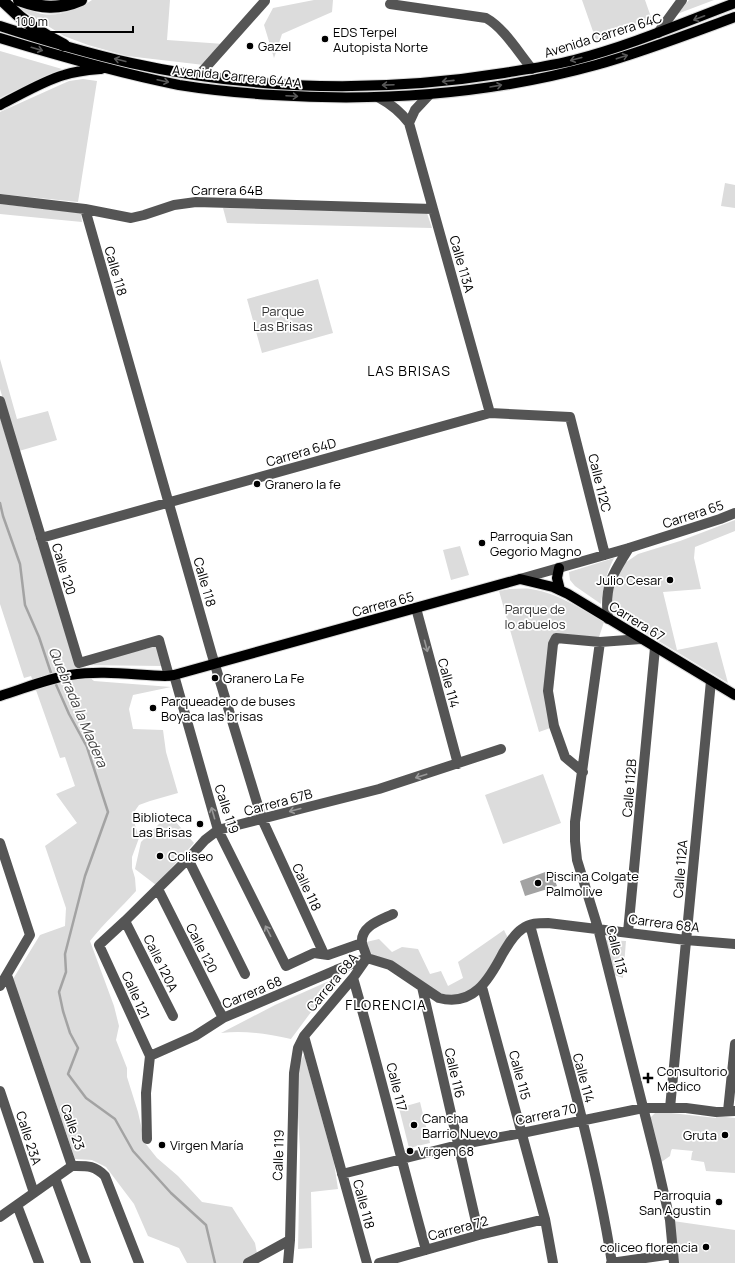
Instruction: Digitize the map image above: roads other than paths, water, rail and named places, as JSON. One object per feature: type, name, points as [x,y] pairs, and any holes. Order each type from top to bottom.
[{"type":"highway","points":[[2,0],[26,23],[43,35],[64,45]]},
{"type":"highway","points":[[18,0],[36,6],[58,7],[80,0]]},
{"type":"main road","name":"Avenida Carrera 64C","points":[[427,83],[482,77],[532,69],[577,59],[658,33],[735,3]]},
{"type":"main road","name":"Avenida Carrera 64C","points":[[429,95],[514,83],[596,65],[735,17]]},
{"type":"main road","name":"Avenida Carrera 64AA","points":[[0,26],[130,63],[248,82],[317,86],[386,86],[427,83]]},
{"type":"main road","name":"Avenida Carrera 64AA","points":[[0,38],[108,69],[181,85],[225,91],[320,98],[429,95]]},
{"type":"main road","points":[[0,105],[64,75],[87,70],[108,69]]},
{"type":"main road","points":[[559,568],[557,578],[560,590]]},
{"type":"main road","name":"Carrera 65","points":[[0,696],[60,677],[94,673],[172,675],[520,579]]},
{"type":"main road","name":"Carrera 67","points":[[520,579],[560,590],[735,695]]},
{"type":"street","points":[[658,33],[682,0]]},
{"type":"street","points":[[199,75],[265,1]]},
{"type":"street","points":[[390,4],[486,18],[501,30],[532,69]]},
{"type":"street","points":[[409,123],[415,110],[429,95]]},
{"type":"street","name":"Calle 113A","points":[[378,97],[392,104],[409,123],[490,413]]},
{"type":"street","name":"Carrera 64B","points":[[0,199],[84,209],[131,218],[174,205],[196,202],[433,209]]},
{"type":"street","name":"Calle 118","points":[[84,209],[214,664],[262,819],[324,954]]},
{"type":"street","name":"Calle 120","points":[[0,401],[78,663],[160,640]]},
{"type":"street","name":"Carrera 64D","points":[[41,538],[490,413],[570,417]]},
{"type":"street","name":"Calle 112C","points":[[570,417],[605,555]]},
{"type":"street","name":"Carrera 65","points":[[520,579],[629,548],[735,513]]},
{"type":"street","points":[[608,619],[607,592],[615,571],[629,548]]},
{"type":"street","name":"Calle 114","points":[[416,608],[458,764]]},
{"type":"street","points":[[583,772],[565,757],[554,726],[548,691],[553,644],[556,638],[600,642],[641,639]]},
{"type":"street","name":"Calle 119","points":[[160,640],[172,675],[218,830],[286,966],[314,953],[324,954]]},
{"type":"street","name":"Calle 113","points":[[600,642],[575,822],[577,860],[598,928],[656,1159],[670,1220],[674,1258]]},
{"type":"street","name":"Calle 112B","points":[[628,932],[655,648]]},
{"type":"street","name":"Calle 112A","points":[[670,1108],[711,681]]},
{"type":"street","name":"Carrera 67B","points":[[99,945],[158,889],[205,840],[218,830],[379,789],[501,749]]},
{"type":"street","points":[[0,843],[30,936],[0,986]]},
{"type":"street","points":[[188,859],[245,974]]},
{"type":"street","name":"Calle 120","points":[[158,889],[223,1018]]},
{"type":"street","points":[[367,958],[362,939],[367,928],[393,914]]},
{"type":"street","name":"Calle 120A","points":[[125,921],[172,1016]]},
{"type":"street","name":"Carrera 68A","points":[[298,1048],[304,1036],[353,978],[367,958],[390,966],[439,998],[461,1000],[482,987],[495,969],[516,934],[522,928],[535,923],[598,928],[686,940],[735,944]]},
{"type":"street","name":"Calle 114","points":[[530,925],[582,1120],[607,1232],[612,1263]]},
{"type":"street","points":[[324,954],[328,955],[362,939]]},
{"type":"street","name":"Calle 121","points":[[99,945],[150,1056]]},
{"type":"street","name":"Carrera 68","points":[[150,1056],[195,1036],[223,1018],[367,958]]},
{"type":"street","name":"Calle 23","points":[[7,975],[72,1166],[91,1166],[100,1170],[105,1176],[139,1263]]},
{"type":"street","name":"Calle 117","points":[[353,978],[376,1058],[401,1159],[426,1250]]},
{"type":"street","name":"Calle 116","points":[[422,987],[479,1235]]},
{"type":"street","name":"Calle 115","points":[[482,987],[545,1219],[553,1263]]},
{"type":"street","name":"Calle 118","points":[[304,1036],[367,1263]]},
{"type":"street","points":[[731,1111],[735,1044]]},
{"type":"street","name":"Calle 119","points":[[288,1263],[290,1240],[294,1073],[298,1048]]},
{"type":"street","points":[[147,1139],[146,1093],[150,1056]]},
{"type":"street","name":"Calle 23A","points":[[0,1091],[34,1193]]},
{"type":"street","name":"Carrera 70","points":[[342,1174],[458,1145],[643,1108],[670,1108],[716,1112],[731,1111]]},
{"type":"street","points":[[0,1217],[72,1166]]},
{"type":"street","name":"Calle 23A","points":[[54,1178],[86,1263]]},
{"type":"street","points":[[17,1205],[38,1263]]},
{"type":"street","name":"Carrera 72","points":[[379,1263],[479,1235],[545,1219]]},
{"type":"street","points":[[248,1263],[290,1240]]},
{"type":"street","points":[[612,1263],[674,1258]]},
{"type":"waterway","name":"Quebrada la Madera","points":[[0,503],[20,564],[25,605],[39,637],[52,676]]},
{"type":"waterway","name":"Quebrada la Madera","points":[[54,680],[69,714],[87,747],[108,812],[85,876],[65,954],[66,972],[59,992],[70,1033],[78,1048],[68,1074],[86,1098],[115,1119],[133,1151],[171,1193],[206,1225],[215,1263]]},
{"type":"place","name":"EDS Terpel Autopista Norte","points":[[325,39]]},
{"type":"place","name":"Gazel","points":[[250,46]]},
{"type":"place","name":"Granero la fe","points":[[257,484]]},
{"type":"place","name":"Parroquia San Gegorio Magno","points":[[482,543]]},
{"type":"place","name":"Julio Cesar","points":[[670,580]]},
{"type":"place","name":"Granero La Fe","points":[[215,678]]},
{"type":"place","name":"Parqueadero de buses Boyaca las brisas","points":[[153,708]]},
{"type":"place","name":"Biblioteca Las Brisas","points":[[200,824]]},
{"type":"place","name":"Coliseo","points":[[160,856]]},
{"type":"place","name":"Piscina Colgate Palmolive","points":[[538,883]]},
{"type":"place","name":"Consultorio Medico","points":[[648,1078]]},
{"type":"place","name":"Cancha Barrio Nuevo","points":[[414,1125]]},
{"type":"place","name":"Gruta","points":[[725,1135]]},
{"type":"place","name":"Virgen María","points":[[162,1145]]},
{"type":"place","name":"Virgen 68","points":[[410,1151]]},
{"type":"place","name":"Parroquia San Agustin","points":[[719,1202]]},
{"type":"place","name":"coliceo florencia","points":[[706,1247]]},
{"type":"district","name":"LAS BRISAS","points":[[409,371]]},
{"type":"district","name":"FLORENCIA","points":[[386,1005]]},
{"type":"park label","name":"Parque Las Brisas","points":[[283,318]]},
{"type":"park label","name":"Parque de lo abuelos","points":[[535,616]]}]
